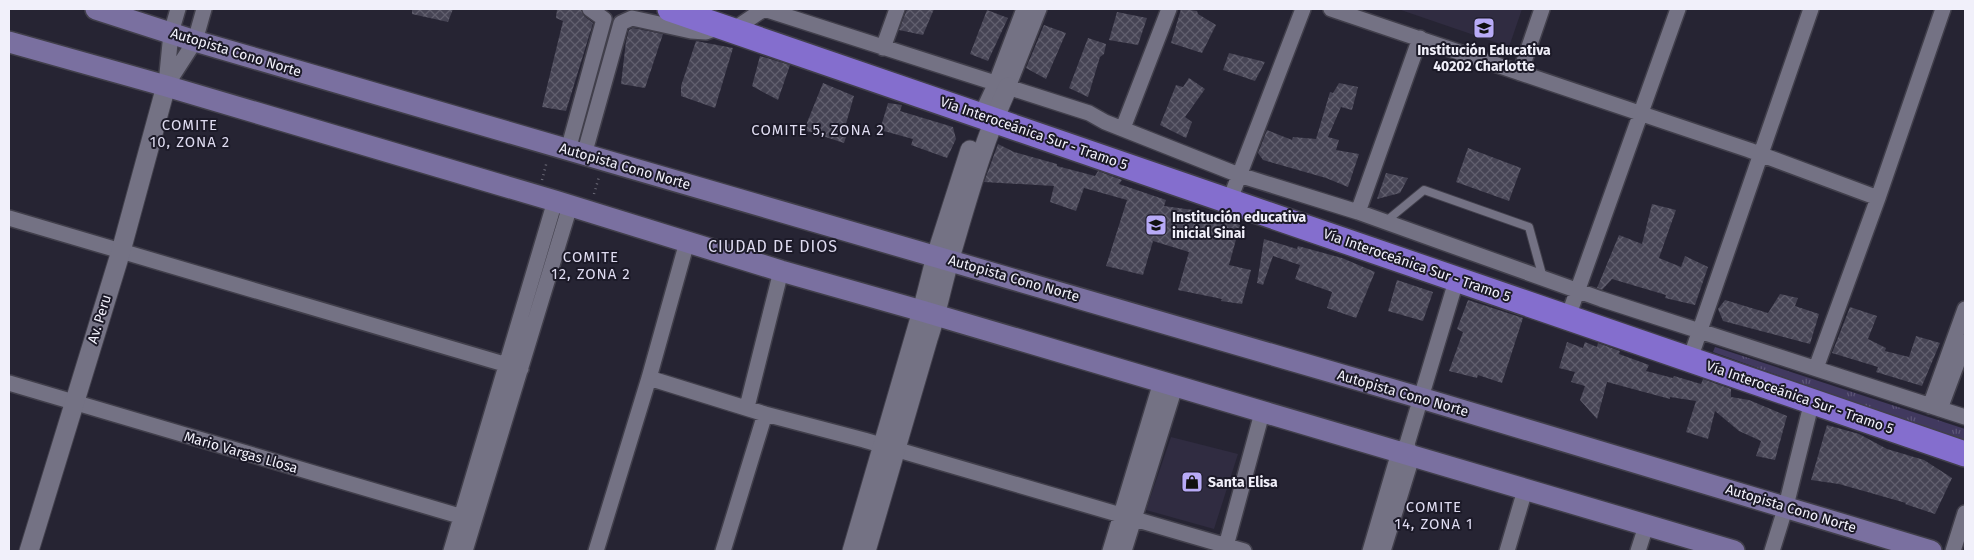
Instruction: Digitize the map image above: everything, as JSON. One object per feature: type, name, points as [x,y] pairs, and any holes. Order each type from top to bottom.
[{"type":"highway","name":"Vía Interoceánica Sur - Tramo 5","points":[[670,9],[1965,454]]},
{"type":"main road","name":"Autopista Cono Norte","points":[[96,9],[195,41],[1421,398],[1931,551]]},
{"type":"main road","points":[[9,42],[166,86],[1262,413],[1406,451],[1526,490],[1734,551]]},
{"type":"street","points":[[166,86],[170,33],[178,9]]},
{"type":"street","points":[[166,86],[195,41],[204,9]]},
{"type":"street","points":[[577,152],[604,19],[590,9]]},
{"type":"street","points":[[577,152],[621,23],[632,18],[690,31],[706,32],[728,28],[764,9],[1089,113],[1104,122],[1239,174],[1358,212],[1700,332],[1965,417]]},
{"type":"street","points":[[883,48],[897,9]]},
{"type":"street","points":[[1002,85],[1024,9]]},
{"type":"street","points":[[852,551],[928,340],[929,313],[943,258],[987,117],[1039,9]]},
{"type":"street","points":[[1123,128],[1169,9]]},
{"type":"street","points":[[1229,202],[1302,9]]},
{"type":"street","points":[[1331,9],[1761,155],[1878,198]]},
{"type":"street","points":[[1520,73],[1542,9]]},
{"type":"street","points":[[1568,317],[1579,291],[1678,9]]},
{"type":"street","points":[[1690,359],[1811,9]]},
{"type":"street","points":[[1816,368],[1878,198],[1943,9]]},
{"type":"street","points":[[1358,212],[1420,38]]},
{"type":"street","name":"Av. Peru","points":[[29,551],[120,251],[166,86]]},
{"type":"street","points":[[451,551],[467,518],[563,204]]},
{"type":"street","points":[[9,218],[514,367]]},
{"type":"street","points":[[596,551],[649,378],[687,242]]},
{"type":"street","points":[[747,407],[781,271]]},
{"type":"street","points":[[1383,551],[1406,451],[1457,278]]},
{"type":"street","points":[[1935,408],[1965,309]]},
{"type":"street","points":[[1935,408],[1965,342]]},
{"type":"street","points":[[649,378],[765,414],[1128,516],[1244,551]]},
{"type":"street","name":"Mario Vargas Llosa","points":[[9,383],[467,518]]},
{"type":"street","points":[[1110,551],[1128,516],[1168,385]]},
{"type":"street","points":[[1772,551],[1786,506],[1812,401]]},
{"type":"street","points":[[1226,546],[1262,413]]},
{"type":"street","points":[[723,551],[765,414]]},
{"type":"street","points":[[866,551],[890,448]]},
{"type":"street","points":[[1370,551],[1406,451]]},
{"type":"street","points":[[1507,551],[1526,490]]},
{"type":"street","points":[[1953,551],[1965,513]]},
{"type":"street","points":[[1124,551],[1128,516]]},
{"type":"street","points":[[465,551],[467,518]]},
{"type":"street","points":[[1638,551],[1646,526]]},
{"type":"lane","points":[[1385,222],[1424,190],[1529,227],[1543,278]]},
{"type":"path","points":[[563,204],[577,152]]},
{"type":"path","points":[[563,204],[577,152]]},
{"type":"shaded area","name":"Institución Educativa 40202 Charlotte","points":[[1398,9],[1522,9],[1509,47]]},
{"type":"shaded area","name":"Santa Elisa","points":[[1171,437],[1238,454],[1214,529],[1146,510]]},
{"type":"green space","points":[[1715,347],[1965,429],[1965,442],[1713,352]]},
{"type":"building","points":[[412,9],[453,9],[448,22],[412,14]]},
{"type":"building","points":[[557,9],[581,9],[584,16],[593,23],[566,111],[542,107],[563,21],[556,18]]},
{"type":"building","points":[[907,9],[934,9],[923,35],[899,30]]},
{"type":"building","points":[[1181,9],[1197,11],[1198,14],[1216,25],[1202,53],[1171,43]]},
{"type":"building","points":[[987,10],[1008,18],[988,61],[970,54]]},
{"type":"building","points":[[1117,12],[1147,18],[1138,45],[1109,40]]},
{"type":"building","points":[[1044,25],[1066,33],[1046,79],[1026,68]]},
{"type":"building","points":[[633,28],[663,34],[645,88],[621,84],[626,41],[629,30]]},
{"type":"building","points":[[1088,38],[1106,44],[1104,54],[1100,57],[1088,97],[1069,88]]},
{"type":"building","points":[[696,41],[733,48],[715,108],[681,96],[681,86]]},
{"type":"building","points":[[1229,53],[1265,62],[1255,81],[1223,70]]},
{"type":"building","points":[[760,56],[790,65],[778,100],[752,86]]},
{"type":"building","points":[[1189,78],[1205,89],[1185,117],[1192,122],[1186,138],[1160,125],[1176,85],[1183,87]]},
{"type":"building","points":[[823,83],[854,96],[845,127],[849,128],[844,143],[804,130]]},
{"type":"building","points":[[1339,83],[1358,87],[1352,110],[1341,107],[1328,137],[1339,140],[1336,150],[1359,154],[1348,187],[1326,178],[1263,160],[1258,153],[1267,130],[1292,140],[1293,137],[1316,139],[1330,92],[1333,93]]},
{"type":"building","points":[[888,103],[902,105],[900,111],[953,127],[956,139],[947,158],[911,145],[913,139],[880,130]]},
{"type":"building","points":[[998,144],[1014,152],[1057,164],[1057,166],[1095,176],[1098,171],[1122,180],[1119,184],[1166,200],[1164,206],[1200,210],[1240,225],[1229,265],[1251,270],[1242,304],[1221,301],[1222,299],[1178,290],[1189,252],[1153,241],[1143,275],[1106,266],[1127,200],[1084,188],[1076,211],[1050,202],[1054,186],[984,182]]},
{"type":"building","points":[[1468,148],[1521,168],[1509,201],[1456,182]]},
{"type":"building","points":[[1386,173],[1408,178],[1400,193],[1377,199]]},
{"type":"building","points":[[1652,204],[1676,210],[1659,258],[1681,267],[1685,256],[1708,267],[1695,305],[1665,298],[1666,295],[1612,279],[1602,290],[1597,288],[1619,235],[1642,244]]},
{"type":"building","points":[[1264,239],[1297,249],[1298,246],[1342,258],[1375,272],[1356,318],[1327,308],[1332,292],[1295,279],[1300,265],[1273,256],[1263,285],[1257,283]]},
{"type":"building","points":[[1397,280],[1433,292],[1423,321],[1388,311]]},
{"type":"building","points":[[1780,294],[1798,298],[1795,306],[1819,314],[1810,344],[1723,321],[1718,309],[1725,300],[1768,313]]},
{"type":"building","points":[[1468,300],[1523,318],[1502,383],[1478,375],[1477,378],[1449,371],[1463,332],[1457,329]]},
{"type":"building","points":[[1850,307],[1877,316],[1868,339],[1886,348],[1885,351],[1909,357],[1916,336],[1940,343],[1922,386],[1876,372],[1878,367],[1832,353]]},
{"type":"building","points":[[1567,342],[1583,348],[1585,342],[1597,347],[1598,343],[1620,351],[1619,354],[1649,365],[1646,371],[1673,378],[1674,376],[1701,384],[1703,379],[1731,389],[1731,397],[1749,400],[1787,416],[1775,460],[1756,456],[1761,441],[1739,431],[1715,411],[1708,439],[1686,432],[1696,401],[1670,397],[1670,399],[1607,382],[1597,419],[1580,400],[1585,386],[1571,382],[1575,372],[1559,368]]},
{"type":"building","points":[[1827,425],[1859,434],[1887,449],[1924,460],[1952,478],[1935,514],[1906,503],[1839,484],[1811,480]]},
{"type":"place","name":"Institución Educativa 40202 Charlotte","points":[[1484,28]]},
{"type":"place","name":"Institución educativa inicial Sinai","points":[[1156,225]]},
{"type":"place","name":"Santa Elisa","points":[[1192,482]]},
{"type":"district","name":"COMITE 5, ZONA 2","points":[[818,130]]},
{"type":"district","name":"COMITE 10, ZONA 2","points":[[190,134]]},
{"type":"district","name":"CIUDAD DE DIOS","points":[[773,246]]},
{"type":"district","name":"COMITE 12, ZONA 2","points":[[591,266]]},
{"type":"district","name":"COMITE 14, ZONA 1","points":[[1434,516]]}]
